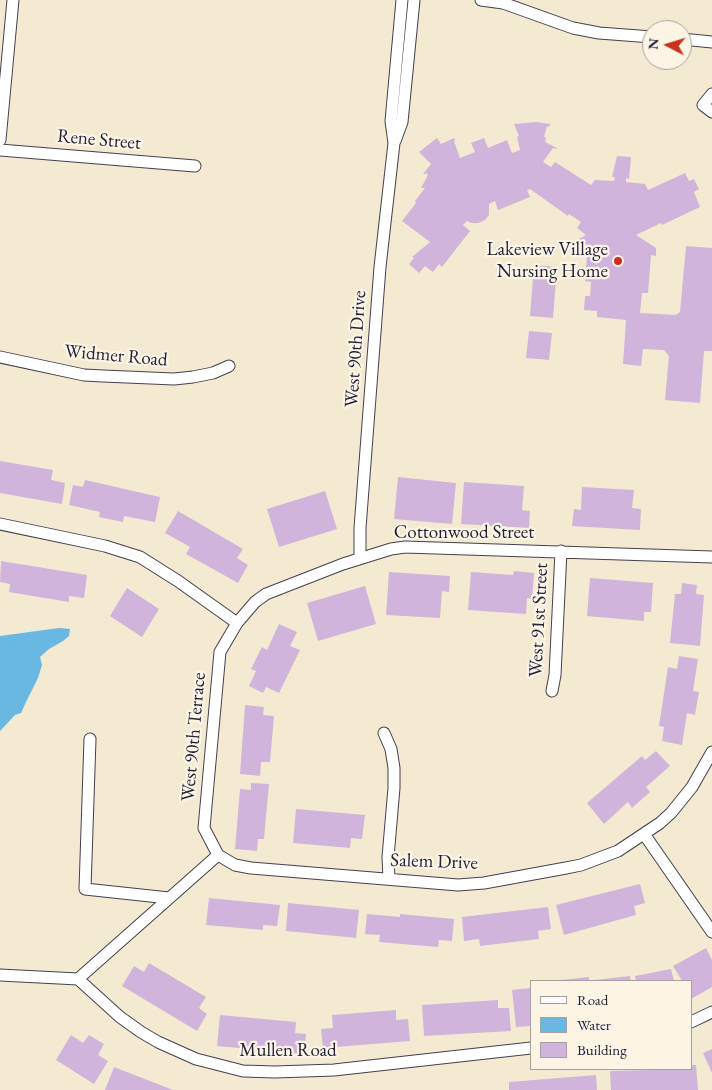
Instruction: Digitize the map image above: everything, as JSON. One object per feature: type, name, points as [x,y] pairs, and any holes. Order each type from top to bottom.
[{"type":"street","points":[[0,140],[13,0]]},
{"type":"street","name":"West 90th Drive","points":[[360,558],[360,528],[380,267],[394,143],[391,121],[402,0]]},
{"type":"street","name":"West 90th Drive","points":[[394,143],[402,122],[414,0]]},
{"type":"street","points":[[481,0],[503,3],[573,28],[599,33],[642,36]]},
{"type":"street","points":[[692,41],[712,42]]},
{"type":"street","points":[[712,94],[703,105],[712,112]]},
{"type":"street","name":"Rene Street","points":[[0,150],[195,166]]},
{"type":"street","name":"Widmer Road","points":[[0,357],[84,375],[174,379],[193,378],[229,366]]},
{"type":"street","points":[[0,524],[104,546],[140,557],[178,581],[236,623]]},
{"type":"street","name":"Cottonwood Street","points":[[236,623],[255,602],[266,594],[360,558],[405,547],[712,557]]},
{"type":"street","name":"West 91st Street","points":[[552,691],[555,675],[561,551]]},
{"type":"street","name":"West 90th Terrace","points":[[218,855],[204,828],[205,814],[220,652],[236,623]]},
{"type":"street","points":[[384,733],[390,749],[394,775],[388,857],[390,878]]},
{"type":"street","points":[[90,739],[85,889],[169,898]]},
{"type":"street","name":"Salem Drive","points":[[218,855],[235,865],[251,868],[458,885],[493,881],[581,865],[618,851],[660,823],[671,813],[692,787],[712,752]]},
{"type":"street","points":[[644,834],[712,932]]},
{"type":"street","points":[[0,975],[78,979],[218,855]]},
{"type":"street","name":"Mullen Road","points":[[78,979],[120,1017],[158,1042],[196,1059],[243,1072],[334,1070],[530,1048]]},
{"type":"street","points":[[692,1022],[712,1012]]},
{"type":"water","points":[[59,628],[70,629],[69,636],[40,657],[42,665],[38,678],[21,713],[15,715],[0,731],[0,636]]},
{"type":"building","name":"Lakeview Village Nursing Home","points":[[536,122],[550,124],[549,127],[547,126],[544,137],[546,137],[545,142],[557,148],[553,148],[543,162],[551,167],[555,162],[591,185],[595,180],[614,181],[615,177],[612,177],[617,156],[631,157],[629,179],[626,178],[626,182],[645,184],[648,190],[685,173],[689,181],[694,179],[699,189],[694,192],[700,207],[636,235],[656,248],[656,256],[651,255],[648,293],[642,293],[640,313],[676,315],[680,312],[686,246],[712,248],[712,351],[704,351],[700,403],[665,400],[669,356],[664,350],[643,349],[641,366],[623,364],[626,320],[597,317],[597,311],[584,310],[585,296],[590,296],[591,282],[585,281],[588,244],[581,248],[577,240],[586,235],[577,228],[581,222],[569,214],[568,216],[530,189],[527,190],[530,197],[498,210],[495,201],[489,204],[489,215],[485,220],[478,223],[467,221],[463,225],[470,231],[442,267],[439,264],[433,272],[425,266],[419,273],[409,264],[414,258],[412,257],[430,242],[402,221],[425,188],[421,188],[428,175],[426,173],[423,174],[431,164],[419,152],[437,138],[441,144],[454,138],[460,158],[475,152],[471,143],[484,138],[488,148],[507,140],[512,153],[520,150],[517,137],[519,136],[514,124]]},
{"type":"building","points":[[534,265],[557,267],[553,318],[530,316]]},
{"type":"building","points":[[529,331],[552,333],[549,360],[526,358]]},
{"type":"building","points":[[0,461],[53,470],[51,480],[65,483],[62,504],[0,493]]},
{"type":"building","points":[[398,477],[456,483],[452,524],[394,519]]},
{"type":"building","points":[[85,480],[160,497],[155,522],[124,516],[123,522],[99,517],[100,512],[69,505],[73,485],[83,487]]},
{"type":"building","points":[[464,482],[524,486],[522,510],[530,511],[529,528],[461,524]]},
{"type":"building","points":[[582,487],[634,490],[632,508],[641,509],[640,530],[572,526],[574,509],[581,510]]},
{"type":"building","points":[[325,491],[337,529],[279,547],[267,509]]},
{"type":"building","points":[[178,511],[243,549],[237,558],[248,565],[238,583],[186,554],[190,547],[165,533]]},
{"type":"building","points":[[1,561],[87,575],[84,598],[69,596],[69,602],[9,592],[10,584],[0,582]]},
{"type":"building","points":[[514,571],[534,573],[532,599],[527,598],[526,614],[468,610],[471,572],[513,575]]},
{"type":"building","points":[[389,572],[450,576],[449,592],[442,591],[440,618],[386,615]]},
{"type":"building","points":[[590,578],[653,583],[651,612],[644,612],[644,621],[587,616]]},
{"type":"building","points":[[682,583],[697,585],[696,594],[704,595],[700,646],[670,643],[675,594],[681,594]]},
{"type":"building","points":[[365,586],[376,624],[318,641],[307,603]]},
{"type":"building","points":[[127,588],[159,609],[142,637],[110,616]]},
{"type":"building","points":[[279,624],[297,632],[290,646],[300,650],[279,693],[266,687],[263,693],[249,686],[256,671],[251,669],[262,647],[267,650]]},
{"type":"building","points":[[679,656],[698,659],[693,691],[699,692],[695,715],[687,713],[682,745],[662,741],[664,727],[659,726],[668,667],[677,669]]},
{"type":"building","points":[[245,705],[264,707],[263,715],[274,716],[270,762],[261,762],[260,776],[240,774]]},
{"type":"building","points":[[656,751],[670,766],[646,787],[650,792],[632,808],[628,802],[604,824],[587,803],[642,756],[645,760]]},
{"type":"building","points":[[251,783],[269,784],[264,839],[258,839],[257,851],[235,849],[240,789],[251,790]]},
{"type":"building","points":[[296,809],[365,815],[362,839],[351,838],[350,848],[293,843]]},
{"type":"building","points":[[640,884],[645,903],[634,906],[636,915],[564,935],[556,905]]},
{"type":"building","points":[[209,898],[280,905],[277,926],[263,925],[263,930],[206,925]]},
{"type":"building","points":[[288,903],[359,910],[356,938],[286,931]]},
{"type":"building","points":[[548,907],[551,929],[538,931],[539,939],[480,946],[479,939],[464,941],[462,917]]},
{"type":"building","points":[[367,914],[400,917],[400,914],[454,919],[452,941],[439,940],[438,947],[379,942],[380,935],[365,934]]},
{"type":"building","points":[[706,948],[712,960],[712,987],[692,998],[692,980],[681,980],[673,966]]},
{"type":"building","points":[[149,963],[206,997],[199,1008],[207,1014],[197,1031],[122,986],[134,966],[144,972]]},
{"type":"building","points":[[671,969],[674,980],[636,980],[635,976]]},
{"type":"building","points":[[630,976],[631,980],[595,980]]},
{"type":"building","points":[[589,977],[589,980],[561,980]]},
{"type":"building","points":[[530,988],[530,1026],[516,1027],[512,990]]},
{"type":"building","points":[[498,1000],[498,1008],[509,1008],[511,1031],[424,1036],[422,1005]]},
{"type":"building","points":[[396,1010],[396,1020],[408,1019],[410,1041],[323,1048],[321,1029],[333,1028],[332,1015]]},
{"type":"building","points":[[220,1015],[296,1022],[295,1033],[306,1034],[304,1054],[217,1046]]},
{"type":"building","points":[[71,1035],[83,1043],[89,1035],[104,1044],[98,1055],[108,1061],[94,1084],[56,1060]]},
{"type":"building","points":[[712,1049],[712,1073],[703,1053]]},
{"type":"building","points":[[692,1065],[696,1065],[698,1090],[611,1090],[610,1071],[692,1070]]},
{"type":"building","points":[[114,1067],[173,1090],[105,1090]]},
{"type":"building","points":[[596,1075],[597,1090],[509,1090],[509,1082]]},
{"type":"place","name":"Lakeview Village Nursing Home","points":[[618,261]]}]
